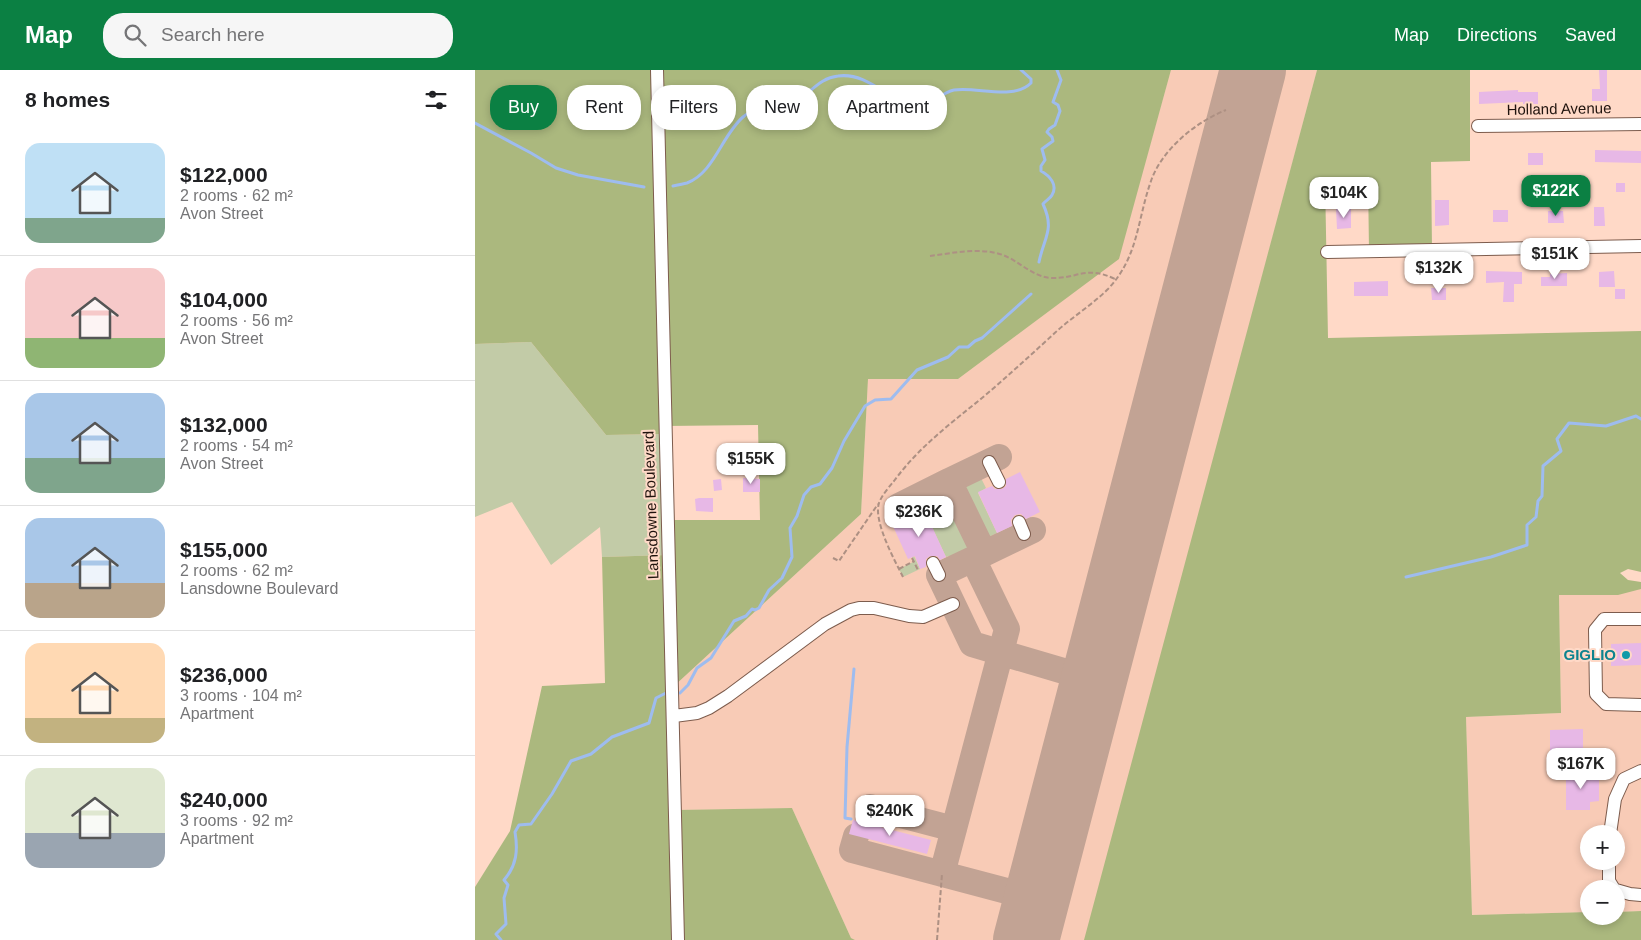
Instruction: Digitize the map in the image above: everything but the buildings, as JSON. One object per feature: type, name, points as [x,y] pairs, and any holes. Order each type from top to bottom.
[{"type":"street","name":"Lansdowne Boulevard","points":[[657,70],[678,940]]},
{"type":"street","name":"Holland Avenue","points":[[1478,126],[1641,124]]},
{"type":"street","points":[[1327,252],[1641,246]]},
{"type":"street","points":[[989,462],[999,482]]},
{"type":"street","points":[[933,563],[939,575]]},
{"type":"street","points":[[673,716],[697,713],[709,708],[825,624],[851,610],[874,608],[909,616],[923,617],[953,604]]},
{"type":"street","points":[[1641,618],[1604,619],[1595,630],[1596,694],[1606,704],[1641,705]]},
{"type":"street","points":[[1611,825],[1615,799],[1624,779],[1641,771]]},
{"type":"street","points":[[1625,893],[1641,895]]},
{"type":"path","points":[[833,558],[839,561],[883,494],[909,460],[1060,328],[1093,302],[1115,279],[1127,262],[1138,234],[1151,180],[1161,161],[1192,128],[1215,114],[1226,110]]},
{"type":"path","points":[[930,256],[962,252],[985,252],[1003,255],[1037,274],[1051,278],[1087,272],[1105,274],[1115,279]]},
{"type":"path","points":[[878,504],[882,530],[903,577]]},
{"type":"path","points":[[912,558],[918,570]]},
{"type":"path","points":[[899,569],[914,561]]},
{"type":"path","points":[[937,940],[942,874]]},
{"type":"shaded area","points":[[1171,70],[1317,70],[1086,940],[855,940],[851,938],[792,808],[675,810],[673,687],[861,514],[868,379],[958,379],[1118,259]]},
{"type":"shaded area","points":[[1641,588],[1641,911],[1625,912],[1625,880],[1580,880],[1580,912],[1472,915],[1466,717],[1561,713],[1559,594]]},
{"type":"green space","points":[[475,70],[1171,70],[1119,259],[958,379],[868,379],[861,514],[673,687],[675,810],[792,808],[851,938],[855,940],[475,940],[475,887],[510,831],[542,686],[605,683],[602,557],[668,555],[667,520],[760,520],[758,425],[665,426],[665,434],[606,435],[531,342],[475,344]]},
{"type":"green space","points":[[1317,70],[1470,70],[1470,161],[1431,162],[1432,250],[1369,251],[1368,178],[1325,180],[1328,338],[1641,331],[1641,572],[1628,569],[1620,573],[1628,580],[1641,582],[1641,589],[1618,595],[1559,595],[1561,713],[1466,717],[1472,915],[1580,912],[1580,925],[1625,925],[1625,912],[1641,911],[1641,940],[1084,940]]},
{"type":"green space","points":[[531,342],[606,435],[665,434],[668,555],[602,557],[600,527],[551,565],[512,502],[475,517],[475,344]]},
{"type":"green space","points":[[981,478],[986,488],[978,493],[997,533],[987,538],[962,487]]},
{"type":"green space","points":[[940,492],[944,493],[970,549],[950,558],[949,556],[946,557],[922,506],[924,504],[922,500]]},
{"type":"green space","points":[[914,556],[920,569],[903,577],[899,569],[913,562],[912,558]]},
{"type":"waterway","points":[[673,186],[687,183],[704,171],[743,117],[763,108],[790,104],[831,77],[846,76],[861,79],[909,107],[915,108],[927,105],[954,90],[1005,92],[1023,88],[1031,83],[1031,79],[1021,70]]},
{"type":"waterway","points":[[1039,262],[1048,227],[1043,204],[1054,191],[1054,184],[1041,171],[1041,166],[1045,160],[1042,149],[1053,141],[1047,132],[1055,125],[1060,111],[1058,105],[1053,102],[1061,80],[1057,70]]},
{"type":"waterway","points":[[475,123],[556,168],[578,175],[644,187]]},
{"type":"waterway","points":[[680,693],[688,685],[697,668],[711,658],[734,621],[746,616],[752,609],[759,608],[769,590],[782,578],[792,557],[790,528],[797,516],[804,495],[811,487],[820,484],[832,468],[844,441],[865,406],[875,400],[891,399],[917,370],[948,357],[959,347],[968,347],[982,338],[1031,294]]},
{"type":"waterway","points":[[1406,577],[1491,557],[1527,545],[1527,525],[1536,517],[1538,501],[1542,496],[1543,466],[1561,451],[1557,439],[1569,423],[1606,426],[1636,416],[1641,419]]},
{"type":"waterway","points":[[851,819],[845,818],[847,747],[854,669]]},
{"type":"waterway","points":[[501,940],[496,934],[506,924],[504,898],[508,885],[504,880],[514,863],[516,851],[515,832],[519,825],[531,824],[552,794],[571,761],[591,754],[612,737],[649,723],[656,698],[666,693]]},
{"type":"taxiway","points":[[984,553],[949,481],[999,457]]},
{"type":"taxiway","points":[[899,506],[949,481]]},
{"type":"taxiway","points":[[942,874],[1007,629],[973,559],[1033,530]]},
{"type":"taxiway","points":[[973,559],[939,575],[972,644],[1094,680]]},
{"type":"taxiway","points":[[870,807],[954,829]]},
{"type":"taxiway","points":[[856,836],[852,850],[1037,899]]},
{"type":"runway","points":[[1026,940],[1253,70]]},
{"type":"place","name":"GIGLIO","points":[[1626,655]]}]
